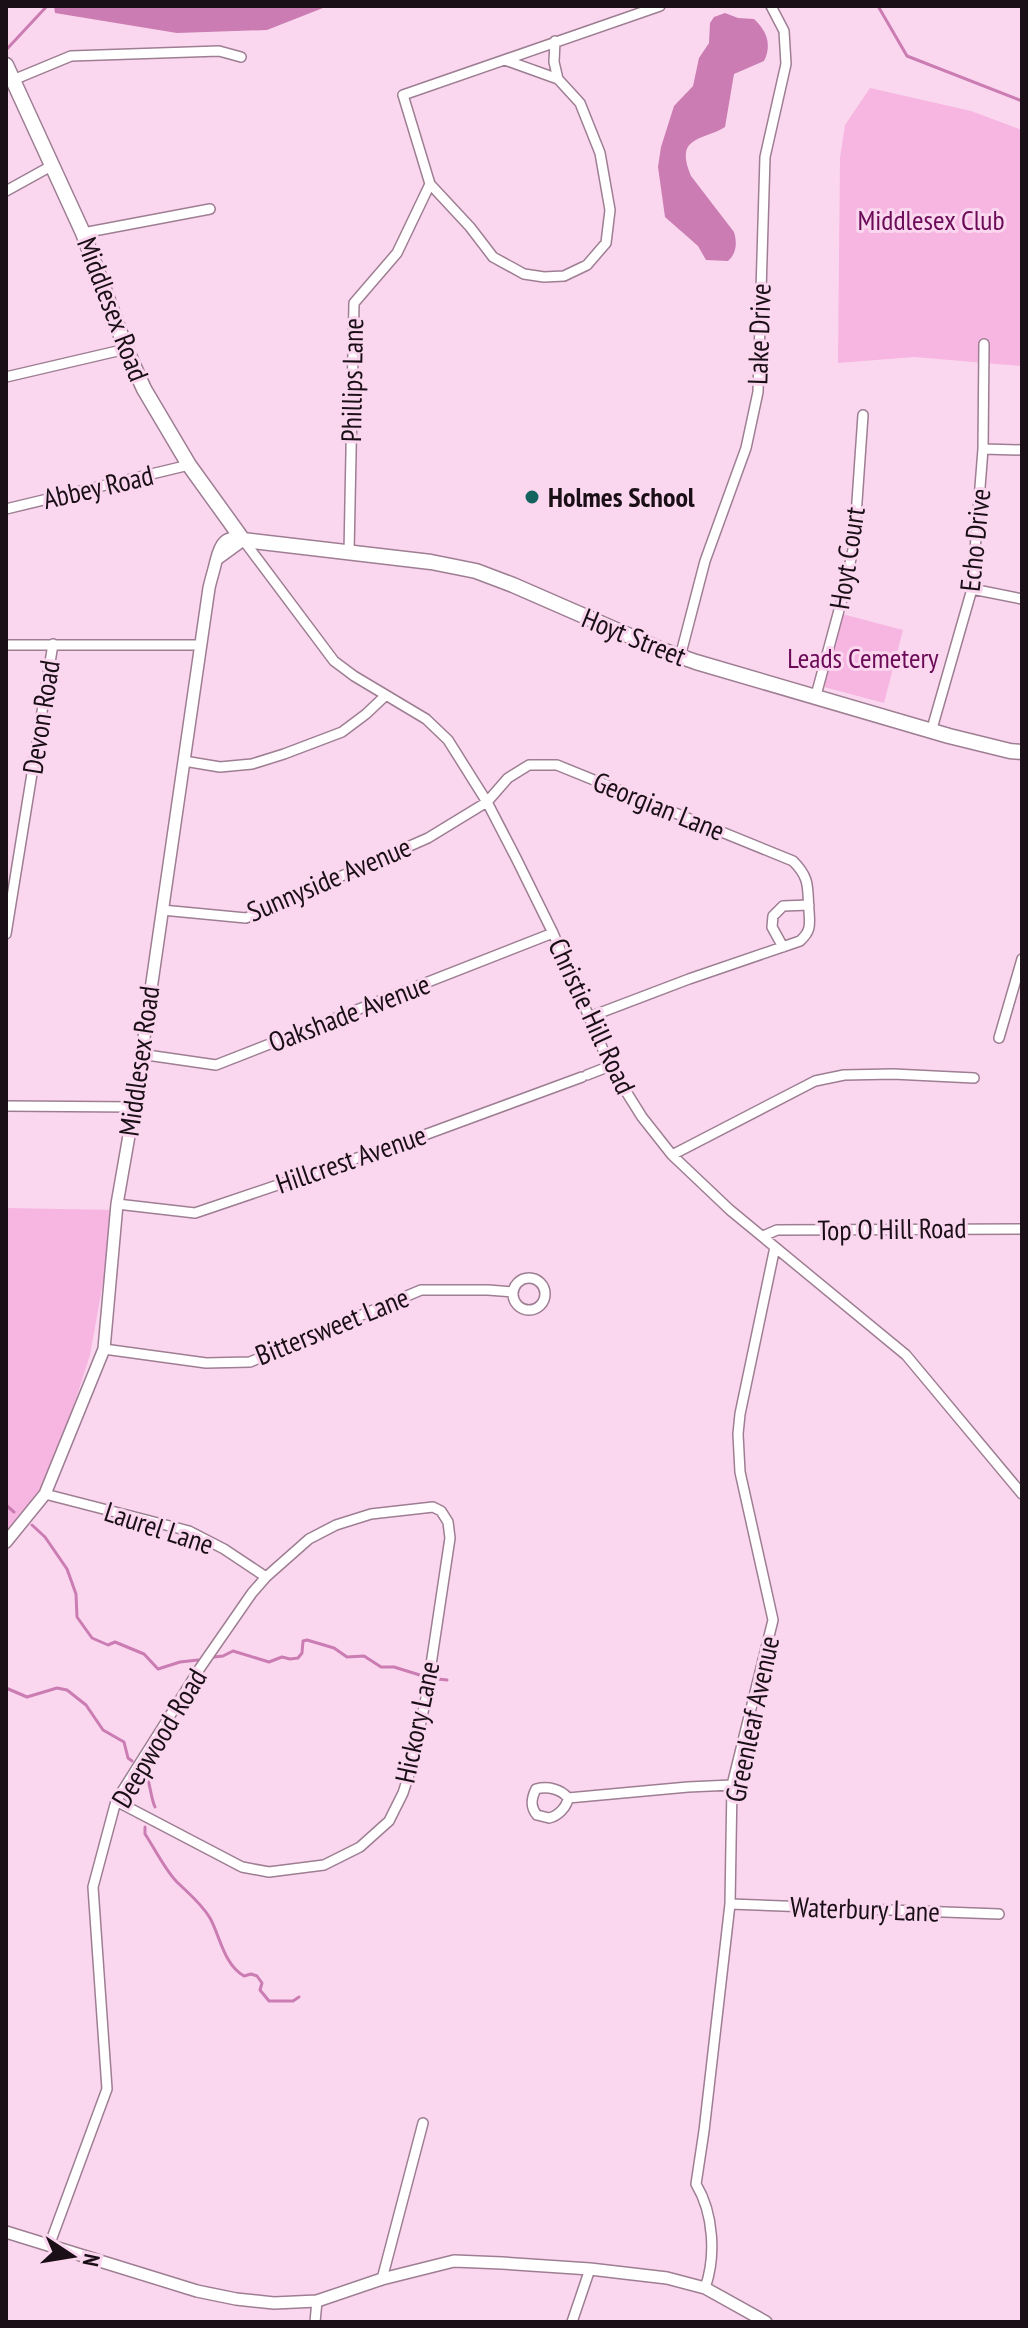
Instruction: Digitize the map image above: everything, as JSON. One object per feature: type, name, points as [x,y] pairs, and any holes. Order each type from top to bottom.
[{"type":"main road","name":"Middlesex Road","points":[[9,72],[83,233],[126,349],[155,411],[243,540]]},
{"type":"main road","name":"Hoyt Street","points":[[243,540],[431,562],[476,571],[680,657],[931,732],[1022,752]]},
{"type":"street","points":[[504,60],[558,79],[580,103],[600,153],[610,210],[606,243],[587,265],[564,276],[524,274],[493,257],[430,184],[403,95],[555,41],[660,6]]},
{"type":"street","name":"Lake Drive","points":[[680,657],[705,561],[746,448],[758,392],[765,157],[786,64],[784,31],[771,6]]},
{"type":"street","points":[[555,41],[554,62],[558,79]]},
{"type":"street","points":[[9,72],[71,56],[219,51],[241,57]]},
{"type":"street","points":[[6,191],[53,165]]},
{"type":"street","name":"Phillips Lane","points":[[349,553],[354,303],[397,253],[430,184]]},
{"type":"street","points":[[83,233],[210,209]]},
{"type":"street","name":"Echo Drive","points":[[931,732],[972,589],[983,449],[984,344]]},
{"type":"street","points":[[6,377],[126,349]]},
{"type":"street","name":"Hoyt Court","points":[[815,699],[854,545],[863,415]]},
{"type":"street","points":[[983,449],[1022,450]]},
{"type":"street","name":"Abbey Road","points":[[6,509],[189,465]]},
{"type":"street","name":"Middlesex Road","points":[[6,1542],[45,1494],[104,1349],[117,1204],[134,1107],[209,588],[217,559],[243,540]]},
{"type":"street","name":"Christie Hill Road","points":[[243,540],[334,661],[385,696],[426,719],[448,740],[487,802],[553,933],[610,1066],[642,1117],[672,1155],[730,1210],[906,1355],[1022,1494]]},
{"type":"street","points":[[972,589],[1022,599]]},
{"type":"street","name":"Devon Road","points":[[6,934],[53,644]]},
{"type":"street","points":[[6,645],[201,645]]},
{"type":"street","points":[[184,761],[220,767],[252,764],[284,754],[342,732],[385,696]]},
{"type":"street","name":"Georgian Lane","points":[[487,802],[508,778],[529,765],[557,765],[793,861],[804,873],[809,884],[811,927],[800,941],[589,1017]]},
{"type":"street","name":"Sunnyside Avenue","points":[[162,910],[246,918],[428,838],[487,802]]},
{"type":"street","points":[[783,947],[772,927],[773,916],[783,906],[809,905]]},
{"type":"street","name":"Oakshade Avenue","points":[[140,1054],[216,1065],[553,933]]},
{"type":"street","points":[[999,1038],[1022,959]]},
{"type":"street","name":"Hillcrest Avenue","points":[[117,1204],[195,1213],[419,1137],[610,1066]]},
{"type":"street","points":[[672,1155],[815,1081],[844,1075],[893,1074],[974,1078]]},
{"type":"street","points":[[6,1106],[134,1107]]},
{"type":"street","name":"Top O Hill Road","points":[[763,1236],[777,1230],[1022,1229]]},
{"type":"street","name":"Greenleaf Avenue","points":[[705,2288],[711,2271],[710,2234],[707,2209],[696,2184],[730,1904],[732,1785],[773,1620],[740,1472],[738,1434],[775,1247]]},
{"type":"street","name":"Bittersweet Lane","points":[[104,1349],[206,1363],[250,1362],[421,1290],[513,1292]]},
{"type":"street","name":"Laurel Lane","points":[[45,1494],[189,1531],[224,1549],[266,1577]]},
{"type":"street","name":"Deepwood Road","points":[[49,2246],[107,2089],[93,1887],[116,1801],[200,1668],[266,1577],[309,1539],[336,1525],[371,1514],[433,1507],[441,1511]]},
{"type":"street","name":"Hickory Lane","points":[[116,1801],[242,1867],[269,1872],[324,1865],[360,1847],[369,1839],[389,1821],[403,1793],[418,1741],[450,1538],[448,1522],[441,1511]]},
{"type":"street","points":[[568,1798],[732,1785]]},
{"type":"street","name":"Waterbury Lane","points":[[730,1904],[999,1914]]},
{"type":"street","points":[[382,2279],[423,2123]]},
{"type":"street","points":[[6,2232],[197,2291],[236,2299],[274,2303],[317,2301],[382,2279],[454,2261],[590,2269],[667,2278],[705,2288],[766,2322]]},
{"type":"street","points":[[572,2322],[590,2269]]},
{"type":"street","points":[[315,2322],[317,2301]]},
{"type":"green space","name":"Middlesex Club","points":[[870,88],[971,111],[1022,130],[1022,366],[914,357],[838,363],[840,158],[845,125]]},
{"type":"green space","name":"Leads Cemetery","points":[[842,614],[903,630],[884,703],[824,687]]},
{"type":"green space","points":[[6,1208],[116,1210],[90,1355],[72,1411],[41,1491],[6,1542]]},
{"type":"shaded area","points":[[54,6],[328,6],[267,30],[177,33],[55,13]]},
{"type":"shaded area","points":[[725,13],[754,19],[765,33],[768,44],[764,61],[734,74],[725,127],[693,142],[686,153],[691,176],[734,232],[736,247],[728,261],[706,260],[698,246],[665,217],[658,167],[674,106],[693,86],[699,58],[709,43],[710,23],[714,17]]},
{"type":"waterway","points":[[6,50],[47,6]]},
{"type":"waterway","points":[[878,6],[907,56],[1022,101]]},
{"type":"waterway","points":[[6,1505],[14,1512]]},
{"type":"waterway","points":[[32,1525],[45,1537],[67,1569],[76,1594],[77,1617],[92,1638],[108,1645],[115,1642],[144,1654],[158,1669],[198,1660]]},
{"type":"waterway","points":[[214,1657],[233,1651],[269,1662],[282,1657],[298,1658],[302,1653],[303,1641],[307,1640],[334,1648],[347,1657],[364,1656],[381,1667],[394,1667],[423,1676]]},
{"type":"waterway","points":[[438,1679],[447,1680]]},
{"type":"waterway","points":[[6,1688],[27,1697],[57,1688],[67,1690],[86,1705],[103,1730],[124,1742],[128,1758],[132,1761]]},
{"type":"waterway","points":[[144,1770],[155,1807]]},
{"type":"waterway","points":[[145,1827],[145,1834],[168,1870],[210,1918],[227,1958],[237,1971],[244,1976],[257,1976],[262,1983],[260,1990],[269,2001],[293,2001],[299,1997]]},
{"type":"place","name":"Holmes School","points":[[532,497]]}]
